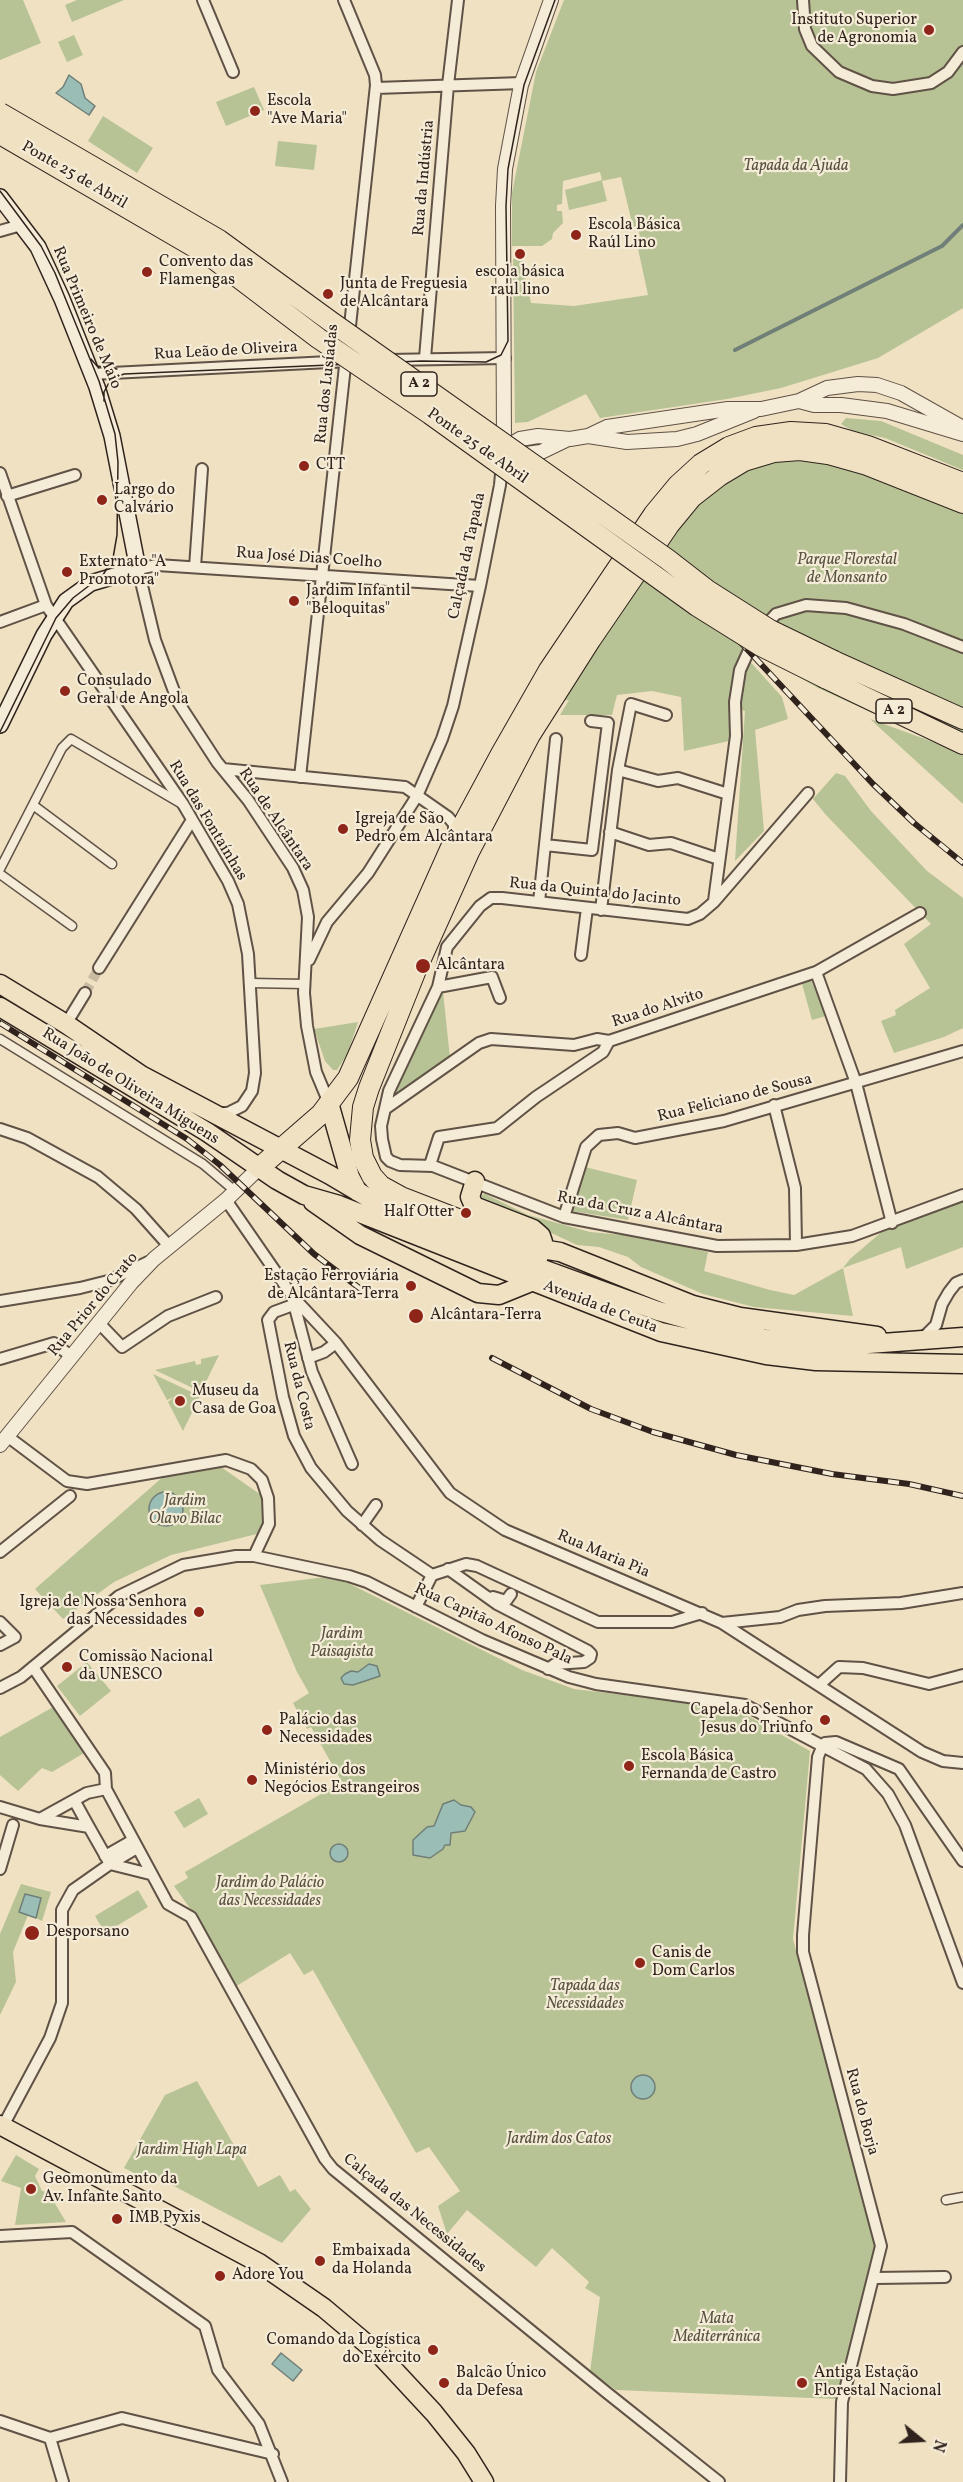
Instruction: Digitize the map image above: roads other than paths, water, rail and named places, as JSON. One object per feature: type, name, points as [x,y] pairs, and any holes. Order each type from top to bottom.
[{"type":"highway","name":"Ponte 25 de Abril","points":[[0,113],[219,240],[668,559],[707,590],[830,670],[963,744]]},
{"type":"highway","name":"Ponte 25 de Abril","points":[[0,134],[210,256],[318,338],[430,414],[697,606],[761,646],[963,720]]},
{"type":"highway","points":[[260,1168],[312,1123],[348,1078],[452,845],[549,670],[654,514],[678,485],[701,464],[729,447],[756,437],[791,432],[826,434],[868,446],[963,483]]},
{"type":"highway","points":[[527,1258],[381,1186],[372,1176],[363,1158],[360,1140],[363,1107],[369,1088],[416,970],[469,852],[530,735],[591,639],[669,525],[692,497],[719,476],[744,461],[774,452],[800,450],[828,454],[867,465],[963,503]]},
{"type":"main road","name":"Rua Primeiro de Maio","points":[[0,196],[38,247],[92,374],[112,436],[138,569]]},
{"type":"main road","points":[[0,725],[50,611],[91,583],[138,569]]},
{"type":"main road","name":"Rua João de Oliveira Miguens","points":[[0,984],[66,1024],[141,1075],[358,1192]]},
{"type":"main road","name":"Rua João de Oliveira Miguens","points":[[0,1007],[207,1132],[260,1168]]},
{"type":"main road","points":[[329,1103],[350,1178],[358,1192]]},
{"type":"main road","name":"Avenida de Ceuta","points":[[260,1168],[304,1195],[527,1258]]},
{"type":"main road","points":[[475,1181],[470,1197],[474,1206],[527,1258]]},
{"type":"main road","name":"Avenida de Ceuta","points":[[358,1192],[384,1207],[527,1258],[662,1332],[766,1355],[816,1361],[963,1364]]},
{"type":"main road","points":[[304,1195],[360,1235],[478,1293],[499,1295],[527,1258],[560,1252],[693,1305],[740,1317],[918,1341],[963,1337]]},
{"type":"main road","points":[[2,2125],[259,2263],[324,2307],[381,2356],[434,2413],[466,2453],[484,2482]]},
{"type":"street","points":[[203,0],[234,72]]},
{"type":"street","name":"Rua dos Lusíadas","points":[[300,777],[376,88],[375,75],[344,0]]},
{"type":"street","name":"Rua da Indústria","points":[[425,358],[448,85],[458,0]]},
{"type":"street","name":"Calçada da Tapada","points":[[305,980],[309,961],[327,922],[368,873],[417,796],[442,739],[453,706],[500,485],[504,448],[504,181],[522,82],[551,0]]},
{"type":"street","points":[[803,0],[805,28],[812,46],[839,72],[872,86],[893,89],[931,83],[948,72],[963,52]]},
{"type":"street","points":[[376,88],[522,82]]},
{"type":"street","points":[[0,231],[21,225]]},
{"type":"street","name":"Rua Leão de Oliveira","points":[[92,374],[346,361],[505,358]]},
{"type":"street","points":[[504,448],[520,440],[538,436],[570,438],[588,436],[627,442],[677,439],[697,434],[761,409],[799,401],[837,386],[877,386],[915,400],[963,428]]},
{"type":"street","points":[[799,401],[814,405],[841,405],[887,411],[963,434]]},
{"type":"street","points":[[588,436],[607,428],[728,409],[761,409]]},
{"type":"street","points":[[195,567],[202,469]]},
{"type":"street","name":"Rua das Fontaínhas","points":[[0,474],[50,611],[183,804],[237,899],[244,927],[250,983],[255,1073],[252,1091],[242,1106],[235,1111],[212,1113]]},
{"type":"street","points":[[7,496],[75,475]]},
{"type":"street","name":"Rua José Dias Coelho","points":[[138,569],[157,565],[480,586]]},
{"type":"street","name":"Rua de Alcântara","points":[[138,569],[155,640],[178,702],[223,769],[248,800],[298,879],[308,916],[305,980],[309,1039],[316,1072],[329,1103]]},
{"type":"street","points":[[91,583],[102,570]]},
{"type":"street","points":[[714,902],[736,736],[735,702],[740,670],[755,637],[776,614],[806,605],[846,608],[904,624],[963,647]]},
{"type":"street","points":[[0,622],[50,611]]},
{"type":"street","points":[[601,910],[618,770],[631,704],[666,715]]},
{"type":"street","points":[[544,845],[592,850],[608,723],[591,721]]},
{"type":"street","points":[[0,869],[62,748],[71,739],[84,744],[183,804]]},
{"type":"street","points":[[539,902],[556,739]]},
{"type":"street","points":[[223,769],[405,787],[448,817],[454,824],[452,845]]},
{"type":"street","points":[[618,770],[658,781],[678,778],[728,794]]},
{"type":"street","name":"Rua da Quinta do Jacinto","points":[[385,1109],[389,1091],[438,987],[447,947],[480,906],[491,898],[688,919],[700,914],[714,902],[808,794]]},
{"type":"street","points":[[33,805],[112,864]]},
{"type":"street","points":[[99,968],[192,820]]},
{"type":"street","points":[[610,832],[649,845],[671,843],[719,859]]},
{"type":"street","points":[[0,874],[72,926]]},
{"type":"street","points":[[581,956],[587,908]]},
{"type":"street","name":"Rua do Alvito","points":[[385,1109],[479,1043],[490,1039],[562,1045],[574,1045],[597,1039],[609,1041],[816,972],[920,913]]},
{"type":"street","points":[[816,972],[856,1083],[892,1223]]},
{"type":"street","points":[[438,987],[492,977],[500,998]]},
{"type":"street","points":[[250,983],[305,980]]},
{"type":"street","points":[[66,1024],[85,993]]},
{"type":"street","points":[[0,1039],[203,1164],[230,1195],[293,1301],[308,1358],[352,1464]]},
{"type":"street","points":[[430,1165],[439,1137],[497,1128],[536,1097],[603,1052],[609,1041]]},
{"type":"street","name":"Rua Feliciano de Sousa","points":[[564,1217],[586,1147],[599,1135],[618,1133],[635,1138],[724,1121],[963,1051]]},
{"type":"street","points":[[774,1105],[795,1188],[796,1245]]},
{"type":"street","name":"Rua da Cruz a Alcântara","points":[[385,1109],[381,1126],[386,1157],[390,1161],[400,1165],[430,1165],[564,1217],[717,1246],[796,1245],[852,1236],[963,1195]]},
{"type":"street","points":[[0,1129],[27,1138],[98,1178],[136,1209],[169,1246]]},
{"type":"street","name":"Rua Prior do Crato","points":[[3,1441],[131,1283],[154,1259],[260,1168]]},
{"type":"street","points":[[0,1301],[108,1281],[154,1259]]},
{"type":"street","points":[[918,1341],[929,1335],[936,1325],[942,1304],[956,1283],[963,1280]]},
{"type":"street","points":[[99,1323],[122,1347],[168,1316],[216,1297]]},
{"type":"street","name":"Rua Maria Pia","points":[[293,1301],[336,1343],[450,1493],[505,1530],[722,1623],[922,1752],[943,1761],[963,1763]]},
{"type":"street","name":"Rua da Costa","points":[[293,1301],[274,1312],[268,1320],[283,1397],[294,1436],[311,1468],[324,1486],[362,1525],[432,1575]]},
{"type":"street","points":[[0,1359],[54,1343],[72,1357]]},
{"type":"street","points":[[308,1358],[324,1352],[336,1343]]},
{"type":"street","points":[[3,1441],[68,1481],[87,1484],[226,1460],[250,1469],[262,1480],[268,1498],[269,1524],[254,1556]]},
{"type":"street","points":[[0,1552],[70,1496]]},
{"type":"street","points":[[362,1525],[376,1504]]},
{"type":"street","name":"Rua Capitão Afonso Pala","points":[[0,1688],[33,1667],[119,1596],[183,1565],[236,1556],[254,1556],[349,1576],[367,1582],[548,1669],[582,1681],[745,1705],[866,1768],[888,1794],[908,1832],[962,1978]]},
{"type":"street","points":[[416,1607],[432,1575],[466,1564],[477,1566],[598,1622],[672,1622],[702,1613]]},
{"type":"street","points":[[448,1569],[497,1604],[591,1654],[588,1661],[555,1664],[548,1669]]},
{"type":"street","points":[[484,1594],[506,1601],[511,1593]]},
{"type":"street","points":[[722,1623],[780,1617],[798,1610],[825,1606],[901,1603],[963,1593]]},
{"type":"street","points":[[0,1622],[15,1637],[0,1645]]},
{"type":"street","points":[[33,1667],[105,1773],[106,1789],[87,1793],[40,1819]]},
{"type":"street","points":[[819,1685],[839,1667],[863,1668],[929,1684],[963,1675]]},
{"type":"street","points":[[822,1747],[825,1743],[836,1742],[899,1769],[963,1861]]},
{"type":"street","name":"Rua do Borja","points":[[822,1747],[818,1758],[803,1952],[881,2246],[842,2402],[840,2482]]},
{"type":"street","name":"Calçada das Necessidades","points":[[106,1789],[168,1904],[191,1917],[325,2159],[333,2169],[720,2482]]},
{"type":"street","points":[[74,1800],[107,1860],[150,1874]]},
{"type":"street","points":[[0,1807],[40,1819],[88,1827]]},
{"type":"street","points":[[0,1869],[17,1812]]},
{"type":"street","points":[[0,1838],[13,1825]]},
{"type":"street","points":[[2,2125],[50,2038],[62,2003],[62,1911],[73,1890],[107,1860],[135,1844]]},
{"type":"street","points":[[946,2200],[963,2197]]},
{"type":"street","points":[[0,2236],[72,2232],[205,2326],[218,2370],[259,2424],[273,2454],[282,2482]]},
{"type":"street","points":[[874,2278],[945,2277]]},
{"type":"street","points":[[0,2421],[50,2438],[122,2418],[273,2454]]},
{"type":"street","points":[[50,2438],[63,2482]]},
{"type":"water","points":[[69,75],[81,84],[85,98],[95,106],[89,115],[56,93],[63,87]]},
{"type":"water","points":[[166,1492],[178,1497],[183,1509],[178,1521],[166,1526],[154,1521],[149,1509],[154,1497]]},
{"type":"water","points":[[369,1664],[377,1666],[380,1676],[353,1685],[344,1684],[341,1678],[345,1674],[351,1671],[358,1672]]},
{"type":"water","points":[[454,1800],[461,1805],[471,1807],[475,1812],[465,1831],[451,1833],[450,1845],[445,1845],[430,1858],[413,1855],[413,1840],[427,1827],[434,1826],[443,1804]]},
{"type":"water","points":[[339,1844],[345,1847],[348,1853],[345,1859],[339,1862],[333,1859],[330,1853],[333,1847]]},
{"type":"water","points":[[25,1894],[41,1898],[36,1918],[19,1912]]},
{"type":"water","points":[[643,2075],[652,2078],[655,2087],[652,2096],[643,2099],[634,2096],[631,2087],[634,2078]]},
{"type":"water","points":[[281,2353],[302,2370],[293,2381],[272,2364]]},
{"type":"waterway","points":[[735,350],[942,246],[963,225]]},
{"type":"tunnel","points":[[85,993],[99,968]]},
{"type":"tram line","points":[[104,401],[104,392],[111,379],[124,374],[421,361],[486,362],[501,355],[508,341],[506,206],[508,169],[524,85],[555,0]]},
{"type":"tram line","points":[[0,191],[41,246],[55,273],[99,381],[115,434],[118,462],[117,535],[113,558],[103,575],[73,598],[56,618],[0,732]]},
{"type":"tram line","points":[[91,359],[97,366],[117,369]]},
{"type":"railway","points":[[0,127],[213,251],[322,333],[427,403],[701,600],[873,784],[914,823],[963,863]]},
{"type":"railway","points":[[0,1023],[187,1139],[220,1165],[314,1254],[366,1293]]},
{"type":"railway","points":[[492,1358],[591,1409],[653,1432],[736,1455],[832,1474],[909,1484],[963,1496]]},
{"type":"place","name":"Instituto Superior de Agronomia","points":[[929,30]]},
{"type":"place","name":"Escola \"Ave Maria\"","points":[[255,111]]},
{"type":"place","name":"Escola Básica Raúl Lino","points":[[576,235]]},
{"type":"place","name":"escola básica raul lino","points":[[520,254]]},
{"type":"place","name":"Convento das Flamengas","points":[[147,272]]},
{"type":"place","name":"Junta de Freguesia de Alcântara","points":[[328,294]]},
{"type":"place","name":"CTT","points":[[304,466]]},
{"type":"place","name":"Largo do Calvário","points":[[102,500]]},
{"type":"place","name":"Externato \"A Promotora\"","points":[[67,572]]},
{"type":"place","name":"Jardim Infantil \"Beloquitas\"","points":[[294,601]]},
{"type":"place","name":"Consulado Geral de Angola","points":[[65,691]]},
{"type":"place","name":"Igreja de São Pedro em Alcântara","points":[[343,829]]},
{"type":"place","name":"Alcântara","points":[[423,966]]},
{"type":"place","name":"Half Otter","points":[[466,1213]]},
{"type":"place","name":"Estação Ferroviária de Alcântara-Terra","points":[[411,1286]]},
{"type":"place","name":"Alcântara-Terra","points":[[416,1316]]},
{"type":"place","name":"Museu da Casa de Goa","points":[[180,1401]]},
{"type":"place","name":"Igreja de Nossa Senhora das Necessidades","points":[[199,1612]]},
{"type":"place","name":"Comissão Nacional da UNESCO","points":[[67,1667]]},
{"type":"place","name":"Capela do Senhor Jesus do Triunfo","points":[[825,1720]]},
{"type":"place","name":"Palácio das Necessidades","points":[[267,1730]]},
{"type":"place","name":"Escola Básica Fernanda de Castro","points":[[629,1766]]},
{"type":"place","name":"Ministério dos Negócios Estrangeiros","points":[[252,1780]]},
{"type":"place","name":"Desporsano","points":[[32,1933]]},
{"type":"place","name":"Canis de Dom Carlos","points":[[640,1963]]},
{"type":"place","name":"Geomonumento da Av. Infante Santo","points":[[31,2189]]},
{"type":"place","name":"IMB Pyxis","points":[[117,2219]]},
{"type":"place","name":"Embaixada da Holanda","points":[[320,2261]]},
{"type":"place","name":"Adore You","points":[[220,2276]]},
{"type":"place","name":"Comando da Logística do Exército","points":[[433,2350]]},
{"type":"place","name":"Balcão Único da Defesa","points":[[444,2383]]},
{"type":"place","name":"Antiga Estação Florestal Nacional","points":[[802,2383]]},
{"type":"park label","name":"Tapada da Ajuda","points":[[796,167]]},
{"type":"park label","name":"Parque Florestal de Monsanto","points":[[847,570]]},
{"type":"park label","name":"Jardim Olavo Bilac","points":[[185,1511]]},
{"type":"park label","name":"Jardim Paisagista","points":[[342,1644]]},
{"type":"park label","name":"Jardim do Palácio das Necessidades","points":[[270,1893]]},
{"type":"park label","name":"Tapada das Necessidades","points":[[585,1996]]},
{"type":"park label","name":"Jardim dos Catos","points":[[559,2140]]},
{"type":"park label","name":"Jardim High Lapa","points":[[192,2151]]},
{"type":"park label","name":"Mata Mediterrânica","points":[[717,2329]]}]
